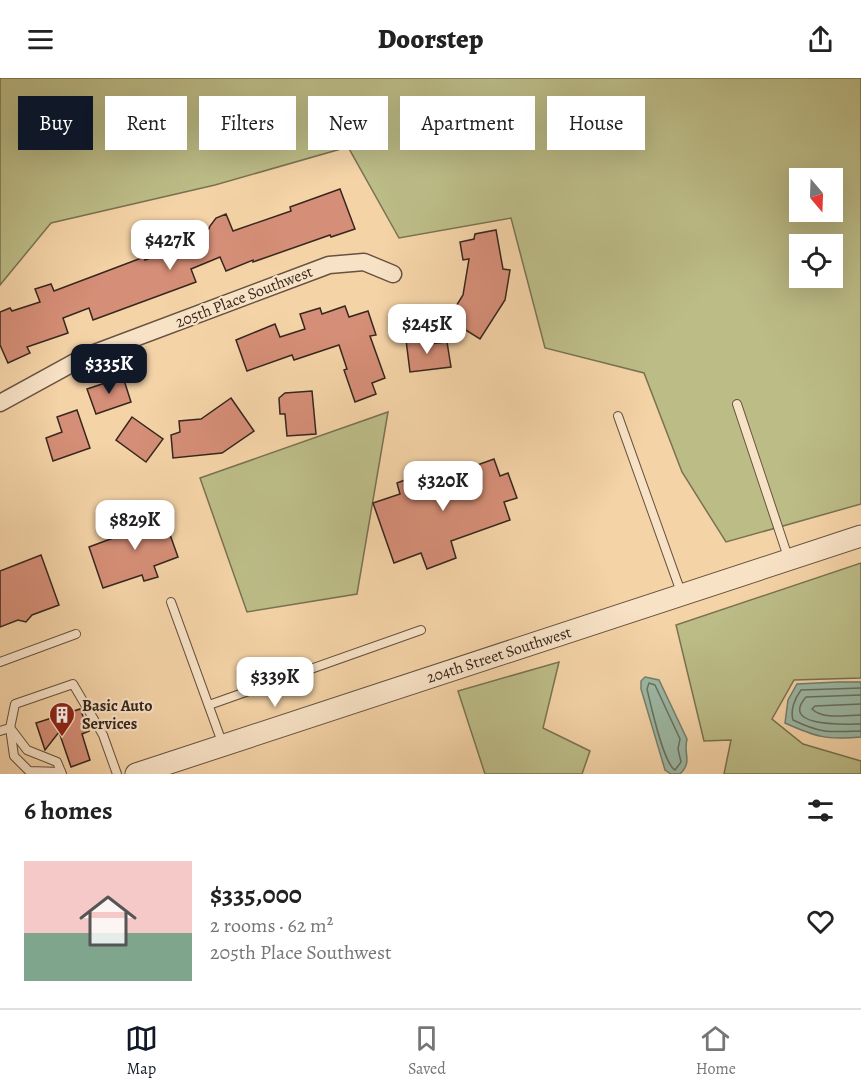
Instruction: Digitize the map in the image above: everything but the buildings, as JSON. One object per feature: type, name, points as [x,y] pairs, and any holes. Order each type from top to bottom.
[{"type":"street","name":"205th Place Southwest","points":[[0,403],[84,357],[329,265],[364,262],[393,274]]},
{"type":"street","name":"204th Street Southwest","points":[[136,774],[861,536]]},
{"type":"lane","points":[[737,404],[789,560]]},
{"type":"lane","points":[[618,416],[682,595]]},
{"type":"lane","points":[[171,602],[224,745]]},
{"type":"lane","points":[[209,705],[421,630]]},
{"type":"lane","points":[[0,662],[76,634]]},
{"type":"lane","points":[[10,728],[27,750],[57,762],[62,773],[29,771],[14,756],[10,728],[15,704],[73,684],[103,735],[117,774]]},
{"type":"lane","points":[[0,731],[10,728]]},
{"type":"green space","points":[[0,78],[861,78],[861,504],[726,542],[682,472],[644,373],[545,348],[511,218],[399,238],[350,150],[388,150],[388,96],[308,96],[308,150],[338,150],[215,185],[51,223],[0,285]]},
{"type":"green space","points":[[388,412],[357,594],[247,612],[200,478]]},
{"type":"green space","points":[[861,563],[861,678],[794,680],[772,719],[803,744],[861,761],[861,774],[724,774],[731,740],[704,741],[676,625]]},
{"type":"green space","points":[[559,662],[543,728],[590,751],[582,774],[485,774],[458,691]]},
{"type":"water","points":[[645,677],[659,680],[687,739],[687,761],[680,774],[671,774],[665,770],[641,689],[641,681]]},
{"type":"water","points":[[861,682],[861,737],[822,736],[805,732],[785,723],[788,700],[797,684]]},
{"type":"place","name":"Basic Auto Services","points":[[62,738]]}]
